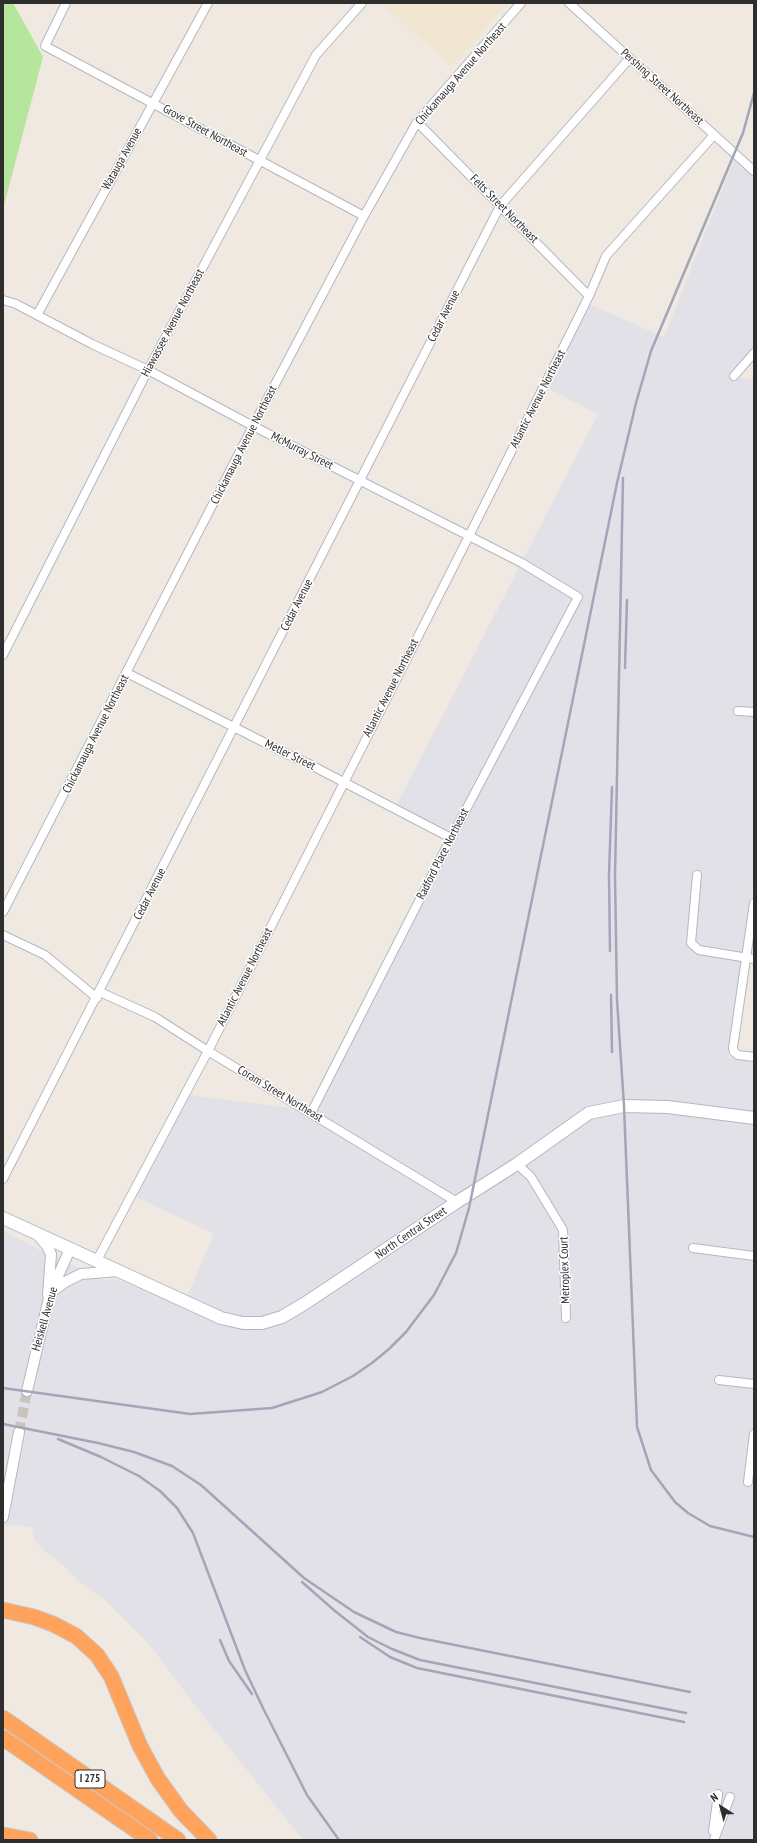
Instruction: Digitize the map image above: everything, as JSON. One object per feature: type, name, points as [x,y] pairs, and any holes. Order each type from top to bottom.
[{"type":"highway","points":[[3,1610],[34,1616],[53,1624],[76,1636],[97,1655],[111,1676],[140,1746],[158,1779],[181,1811],[210,1840]]},
{"type":"highway","name":"I 275","points":[[3,1718],[178,1840]]},
{"type":"highway","name":"I 275","points":[[3,1738],[150,1840]]},
{"type":"highway","points":[[3,1835],[30,1840]]},
{"type":"main road","name":"North Central Street","points":[[3,1218],[96,1262],[230,1321],[262,1323],[282,1317],[304,1304],[457,1202],[517,1164],[589,1112],[624,1106],[668,1107],[754,1118]]},
{"type":"street","name":"Grove Street Northeast","points":[[66,3],[45,46],[364,216]]},
{"type":"street","name":"Watauga Avenue","points":[[37,315],[208,3]]},
{"type":"street","name":"Hiawassee Avenue Northeast","points":[[3,655],[148,370],[316,55],[362,3]]},
{"type":"street","name":"Chickamauga Avenue Northeast","points":[[3,912],[253,426],[364,216],[417,122],[522,3]]},
{"type":"street","name":"Pershing Street Northeast","points":[[569,3],[754,171]]},
{"type":"street","name":"Cedar Avenue","points":[[3,1179],[500,206],[630,58]]},
{"type":"street","name":"Felts Street Northeast","points":[[417,122],[590,296]]},
{"type":"street","name":"Atlantic Avenue Northeast","points":[[96,1262],[208,1051],[342,783],[590,296],[606,256],[714,135]]},
{"type":"street","name":"McMurray Street","points":[[3,300],[37,315],[92,344],[148,370],[253,426],[522,563],[578,596]]},
{"type":"street","points":[[734,376],[754,353]]},
{"type":"street","name":"Radford Place Northeast","points":[[311,1113],[451,838],[578,596]]},
{"type":"street","name":"Metler Street","points":[[127,673],[307,763],[342,783],[451,838]]},
{"type":"street","points":[[738,711],[754,712]]},
{"type":"street","points":[[697,874],[691,944],[699,950],[750,959]]},
{"type":"street","points":[[754,903],[750,959],[733,1048],[734,1052],[738,1055],[754,1057]]},
{"type":"street","name":"Coram Street Northeast","points":[[3,935],[45,955],[98,995],[155,1017],[208,1051],[457,1202]]},
{"type":"street","name":"Metroplex Court","points":[[517,1164],[531,1177],[564,1230],[566,1318]]},
{"type":"street","points":[[37,1234],[47,1246],[51,1254],[48,1287],[50,1297]]},
{"type":"street","points":[[693,1248],[754,1256]]},
{"type":"street","name":"Heiskell Avenue","points":[[27,1391],[50,1297],[70,1249]]},
{"type":"street","points":[[50,1297],[65,1282],[81,1274],[118,1271]]},
{"type":"street","points":[[718,1380],[754,1384]]},
{"type":"street","points":[[3,1516],[19,1432]]},
{"type":"street","points":[[748,1482],[754,1434]]},
{"type":"street","points":[[713,1840],[718,1794]]},
{"type":"street","points":[[713,1840],[730,1797]]},
{"type":"shaded area","points":[[380,3],[508,3],[452,66]]},
{"type":"shaded area","points":[[735,158],[754,175],[754,349],[729,377],[754,380],[754,878],[728,1058],[754,1061],[754,1840],[303,1840],[194,1704],[149,1644],[103,1598],[80,1582],[34,1540],[32,1527],[15,1525],[3,1527],[3,1231],[105,1280],[113,1279],[131,1284],[183,1306],[214,1234],[136,1197],[188,1095],[315,1111],[455,838],[395,808],[598,414],[547,388],[589,304],[664,337]]},
{"type":"green space","points":[[3,3],[13,3],[43,57],[3,209]]},
{"type":"tunnel","points":[[19,1432],[27,1391]]},
{"type":"railway","points":[[3,1388],[190,1414],[272,1408],[322,1392],[353,1376],[372,1363],[406,1332],[434,1295],[456,1253],[469,1208],[617,483],[636,403],[651,351],[743,133],[754,93]]},
{"type":"railway","points":[[623,478],[615,875],[617,1000],[624,1106],[637,1427],[651,1470],[675,1502],[688,1513],[710,1526],[754,1537]]},
{"type":"railway","points":[[625,668],[627,600]]},
{"type":"railway","points":[[610,951],[609,875],[612,787]]},
{"type":"railway","points":[[611,995],[612,1052]]},
{"type":"railway","points":[[3,1424],[98,1443],[134,1452],[172,1466],[201,1485],[304,1578],[354,1612],[396,1632],[690,1692]]},
{"type":"railway","points":[[58,1439],[101,1457],[139,1476],[160,1491],[177,1508],[193,1533],[245,1670],[263,1708],[307,1795],[339,1840]]},
{"type":"railway","points":[[302,1582],[368,1637],[392,1649],[420,1660],[686,1713]]},
{"type":"railway","points":[[360,1637],[390,1657],[417,1668],[684,1722]]},
{"type":"railway","points":[[220,1640],[229,1661],[252,1694]]}]
